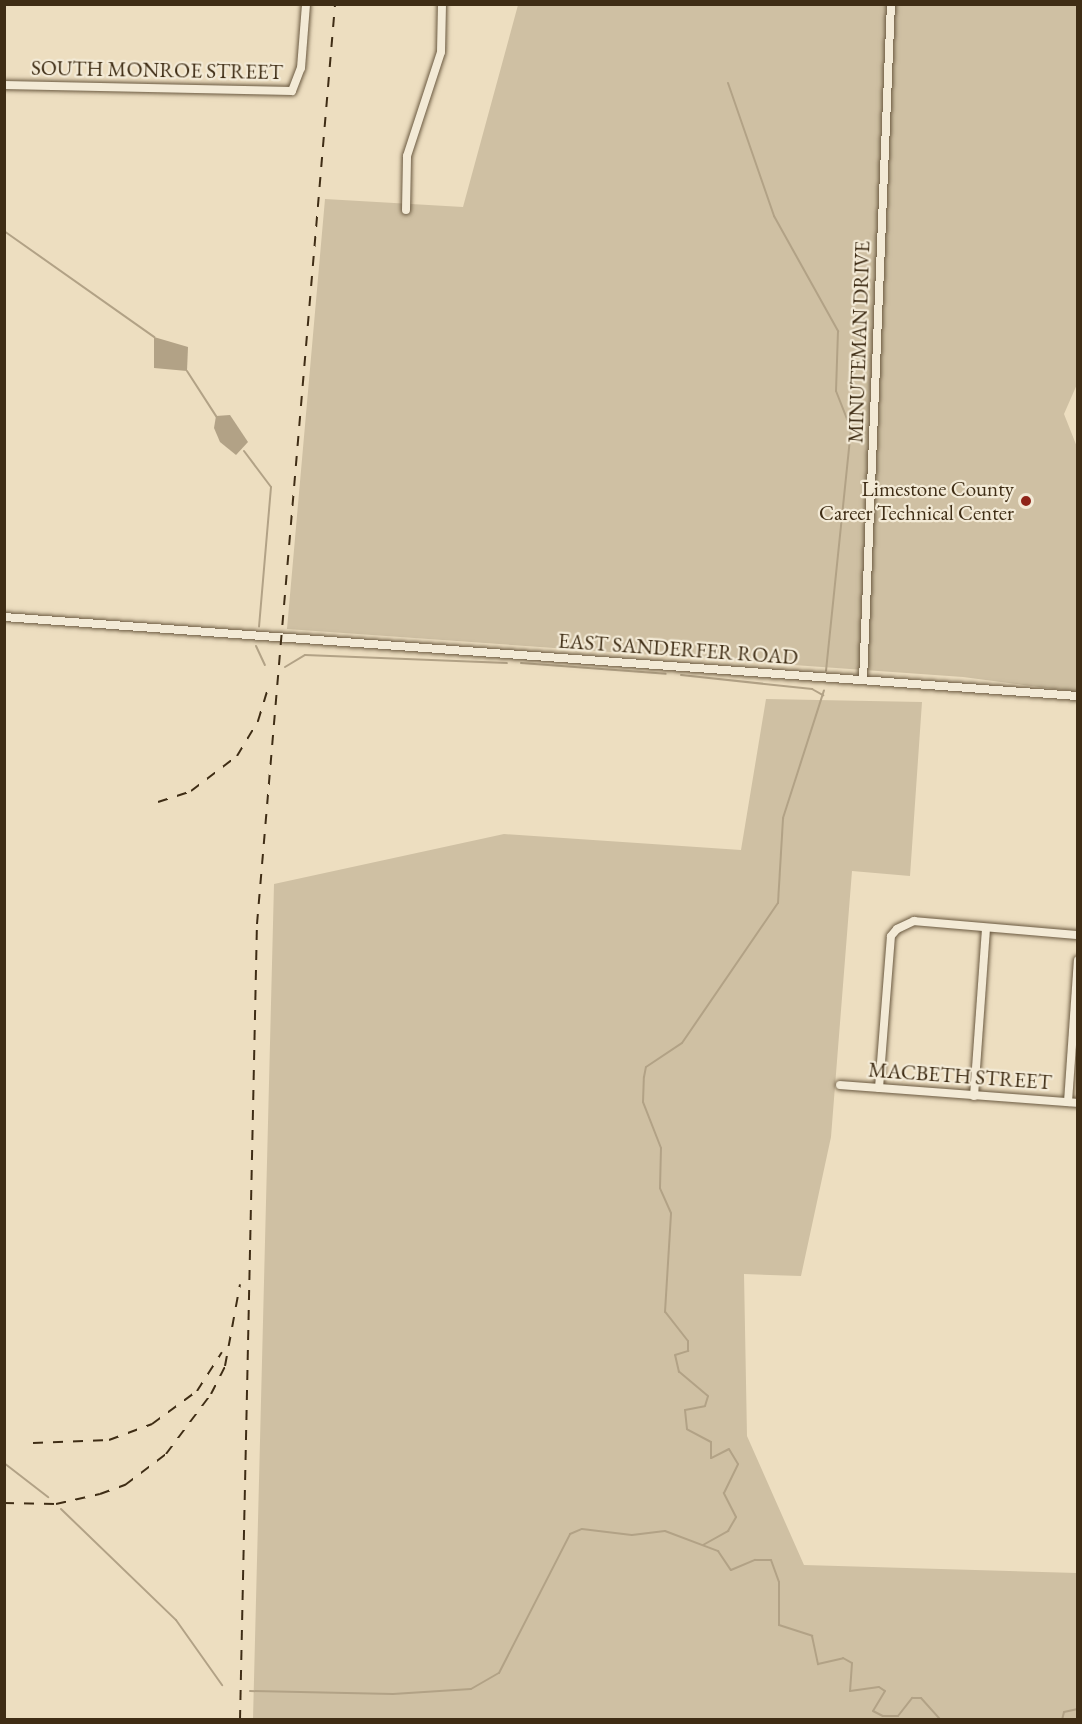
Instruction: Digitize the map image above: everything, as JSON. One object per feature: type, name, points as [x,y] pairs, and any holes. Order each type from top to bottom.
[{"type":"street","name":"SOUTH MONROE STREET","points":[[4,85],[292,91],[301,68],[306,4]]},
{"type":"street","points":[[406,210],[407,156],[441,52],[442,4]]},
{"type":"street","name":"MINUTEMAN DRIVE","points":[[863,680],[891,4]]},
{"type":"street","name":"EAST SANDERFER ROAD","points":[[4,617],[1077,696]]},
{"type":"street","points":[[879,1088],[891,936],[914,921],[1077,935]]},
{"type":"street","points":[[974,1096],[986,928]]},
{"type":"street","points":[[1073,1102],[1077,960]]},
{"type":"street","name":"MACBETH STREET","points":[[840,1085],[1073,1102]]},
{"type":"shaded area","points":[[518,5],[1077,5],[1078,382],[1064,414],[1077,447],[1077,692],[963,677],[287,629],[325,199],[463,207]]},
{"type":"shaded area","points":[[154,337],[188,347],[187,371],[154,368]]},
{"type":"shaded area","points":[[230,415],[248,442],[236,455],[220,442],[214,428],[216,416]]},
{"type":"shaded area","points":[[766,699],[922,702],[910,876],[852,871],[831,1137],[801,1276],[744,1274],[747,1436],[804,1565],[1077,1573],[1077,1719],[253,1719],[274,884],[504,834],[741,850]]},
{"type":"waterway","points":[[728,83],[774,216],[838,331],[836,391],[851,429],[826,671]]},
{"type":"waterway","points":[[4,231],[154,337]]},
{"type":"waterway","points":[[187,371],[216,416]]},
{"type":"waterway","points":[[244,451],[271,487],[259,626]]},
{"type":"waterway","points":[[256,646],[265,665]]},
{"type":"waterway","points":[[285,667],[305,655],[507,663]]},
{"type":"waterway","points":[[521,663],[666,674]]},
{"type":"waterway","points":[[681,675],[812,689],[823,695]]},
{"type":"waterway","points":[[703,1545],[728,1531],[736,1517],[724,1493],[738,1464],[729,1449],[711,1458],[711,1442],[687,1429],[685,1410],[705,1406],[708,1396],[679,1372],[675,1355],[688,1351],[688,1341],[665,1312],[671,1213],[660,1188],[661,1148],[643,1102],[644,1077],[646,1067],[682,1043],[778,903],[783,818],[824,690]]},
{"type":"waterway","points":[[4,1463],[48,1497]]},
{"type":"waterway","points":[[61,1509],[176,1620],[222,1685]]},
{"type":"waterway","points":[[250,1691],[393,1694],[471,1689],[499,1673],[570,1534],[582,1529],[632,1535],[665,1531],[718,1551],[731,1570],[755,1560],[771,1560],[779,1582],[779,1625],[812,1636],[818,1664],[843,1658],[852,1663],[850,1691],[879,1687],[885,1691],[873,1711],[883,1716],[898,1716],[912,1698],[921,1698],[941,1720]]},
{"type":"waterway","points":[[1062,1720],[1064,1712],[1078,1709]]},
{"type":"waterway","points":[[975,1720],[987,1720]]},
{"type":"railway","points":[[240,1720],[257,924],[335,4]]},
{"type":"railway","points":[[158,802],[191,791],[237,756],[258,721],[269,686]]},
{"type":"railway","points":[[4,1503],[56,1504],[100,1494],[125,1485],[166,1454],[211,1394],[225,1366],[240,1284]]},
{"type":"railway","points":[[33,1443],[109,1440],[152,1424],[197,1391],[222,1352]]},
{"type":"place","name":"Limestone County Career Technical Center","points":[[1026,501]]}]
